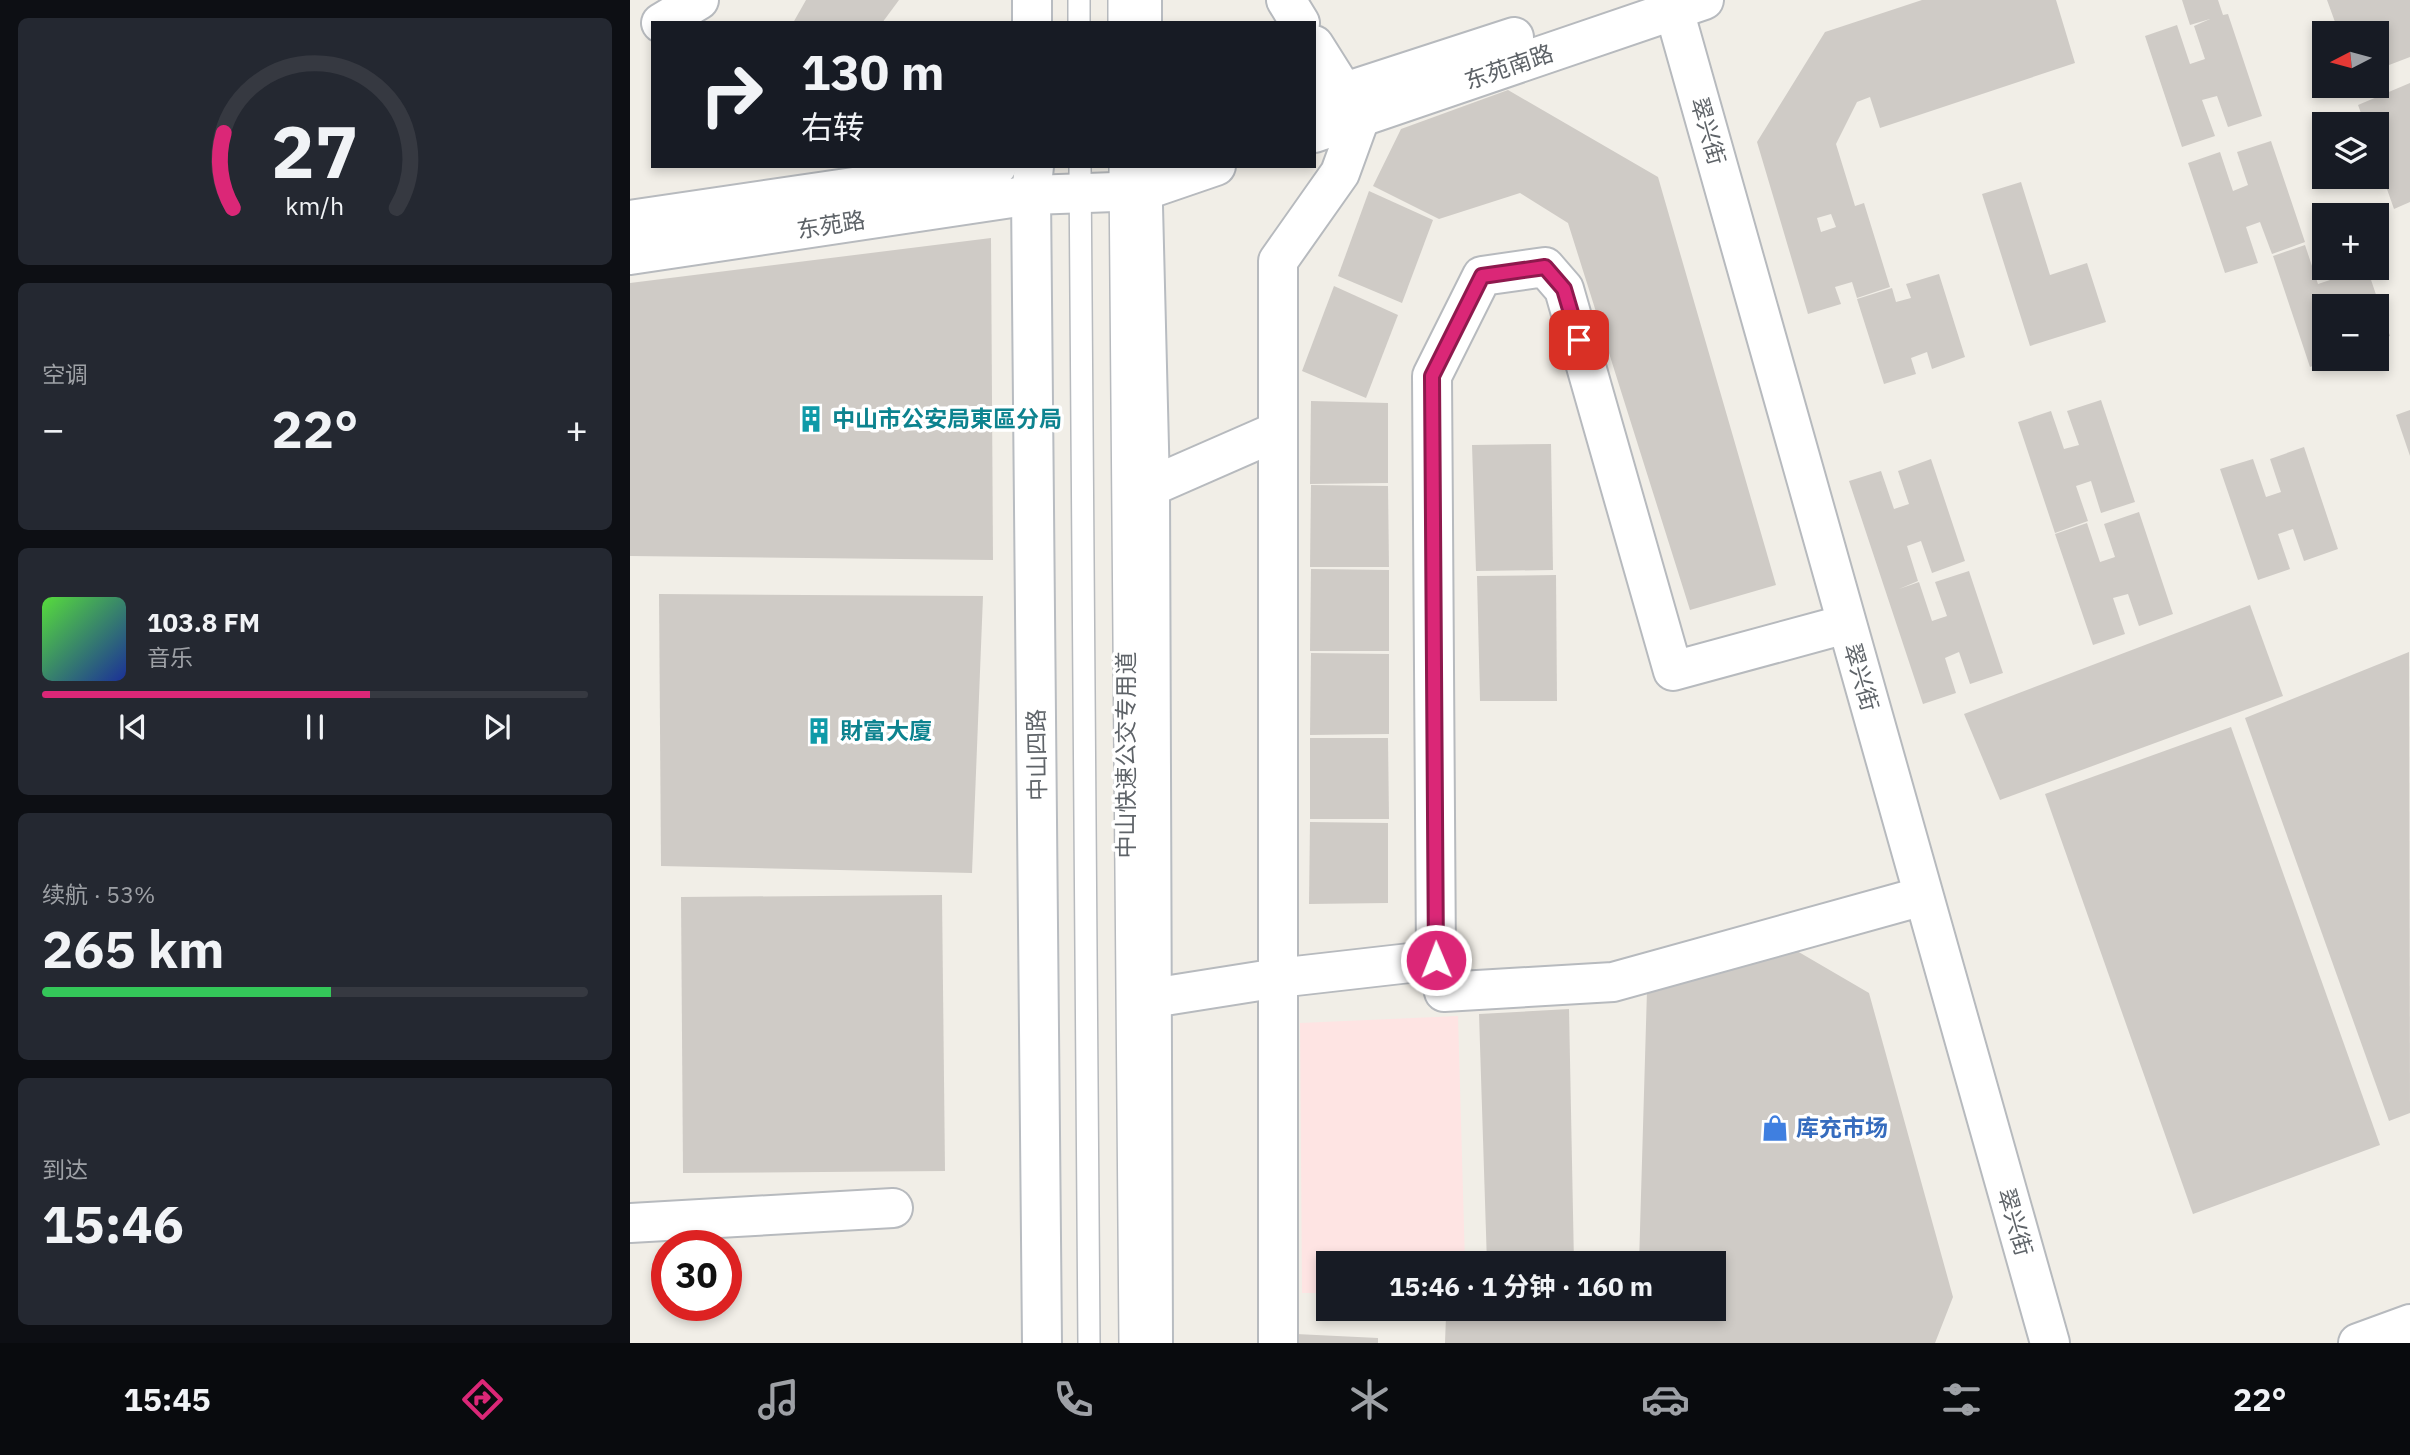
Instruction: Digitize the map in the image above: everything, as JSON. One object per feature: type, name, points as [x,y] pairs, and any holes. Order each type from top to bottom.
[{"type":"street","points":[[664,21],[699,0]]},
{"type":"street","points":[[1032,0],[1032,21]]},
{"type":"street","points":[[1142,0],[1142,21]]},
{"type":"street","points":[[1286,0],[1299,21]]},
{"type":"street","name":"东苑南路","points":[[1316,131],[1340,104],[1630,0]]},
{"type":"street","name":"东苑南路","points":[[1340,104],[1689,5]]},
{"type":"street","name":"翠兴街","points":[[1689,5],[1846,624],[2050,1343]]},
{"type":"street","points":[[630,35],[651,28]]},
{"type":"street","points":[[1278,1343],[1278,261],[1340,173],[1340,104],[1316,50]]},
{"type":"street","name":"东苑路","points":[[630,220],[983,168]]},
{"type":"street","points":[[1033,181],[1132,179],[1203,168]]},
{"type":"street","points":[[1132,179],[1150,487],[1153,1343]]},
{"type":"street","name":"东苑路","points":[[630,255],[1033,181]]},
{"type":"street","name":"中山四路","points":[[1033,181],[1042,1343]]},
{"type":"street","points":[[1846,624],[1674,671],[1564,289],[1545,267],[1482,276],[1432,376],[1436,960],[1444,992],[1613,982],[1923,896]]},
{"type":"street","points":[[1150,487],[1278,431]]},
{"type":"street","points":[[1152,999],[1278,978],[1436,960]]},
{"type":"street","points":[[630,1223],[893,1208]]},
{"type":"street","points":[[2358,1343],[2410,1324]]},
{"type":"lane","points":[[1079,0],[1079,21]]},
{"type":"lane","points":[[1119,0],[1119,21]]},
{"type":"lane","name":"中山快速公交专用道","points":[[1130,1343],[1132,179]]},
{"type":"lane","name":"中山快速公交专用道","points":[[1080,180],[1090,1343]]},
{"type":"shaded area","points":[[1458,1016],[1465,1251],[1316,1251],[1316,1293],[1302,1293],[1300,1023]]},
{"type":"building","points":[[806,0],[899,0],[883,21],[794,21]]},
{"type":"building","points":[[1922,0],[2056,0],[2075,63],[1880,128],[1870,97],[1857,102],[1836,144],[1855,206],[1864,203],[1890,287],[1857,298],[1852,282],[1835,287],[1841,304],[1808,314],[1757,142],[1825,32]],"holes":[[[1831,214],[1836,227],[1821,232],[1817,218]]]},
{"type":"building","points":[[2182,0],[2218,0],[2223,15],[2228,14],[2262,116],[2228,127],[2217,96],[2202,100],[2215,136],[2182,147],[2145,36],[2177,25],[2190,64],[2205,59],[2194,26],[2210,19],[2190,25]]},
{"type":"building","points":[[2327,0],[2410,0],[2410,57],[2389,65],[2389,21],[2335,21]]},
{"type":"building","points":[[2410,83],[2410,202],[2394,209],[2387,189],[2389,112],[2361,112],[2358,105],[2375,98],[2389,98],[2389,92]]},
{"type":"building","points":[[1508,90],[1658,177],[1776,585],[1690,610],[1568,223],[1520,193],[1439,219],[1373,186],[1401,129]]},
{"type":"building","points":[[2271,141],[2305,242],[2272,254],[2260,222],[2246,227],[2258,263],[2225,273],[2188,163],[2220,152],[2233,191],[2248,185],[2237,152]]},
{"type":"building","points":[[2021,182],[2050,275],[2087,263],[2106,322],[2030,346],[1982,194]]},
{"type":"building","points":[[1369,191],[1433,220],[1402,303],[1338,276]]},
{"type":"building","name":"中山市公安局東區分局","points":[[991,238],[993,560],[630,556],[630,283]]},
{"type":"building","points":[[2305,245],[2312,266],[2312,280],[2317,280],[2318,284],[2330,280],[2371,280],[2376,294],[2312,294],[2310,367],[2273,256]]},
{"type":"building","points":[[1939,274],[1965,357],[1932,369],[1927,352],[1911,358],[1916,374],[1884,384],[1857,299],[1892,288],[1896,302],[1911,298],[1906,284]]},
{"type":"building","points":[[1334,286],[1398,315],[1366,398],[1302,371]]},
{"type":"building","points":[[2101,400],[2135,502],[2101,513],[2091,481],[2076,486],[2088,521],[2055,533],[2018,422],[2051,411],[2064,449],[2079,445],[2067,411]]},
{"type":"building","points":[[1311,401],[1388,403],[1388,483],[1310,484]]},
{"type":"building","points":[[2410,410],[2410,456],[2396,415]]},
{"type":"building","points":[[1551,444],[1553,570],[1476,571],[1472,445]]},
{"type":"building","points":[[2304,447],[2338,549],[2304,561],[2293,529],[2278,534],[2290,569],[2258,580],[2220,469],[2253,459],[2266,497],[2281,492],[2270,459]]},
{"type":"building","points":[[1931,459],[1965,561],[1932,573],[1921,541],[1907,546],[1918,581],[1899,589],[1919,582],[1932,621],[1947,616],[1935,582],[1969,571],[2003,673],[1970,684],[1959,652],[1945,658],[1956,693],[1923,704],[1849,481],[1881,471],[1894,509],[1909,504],[1898,471]]},
{"type":"building","points":[[1311,485],[1388,486],[1389,567],[1310,567]]},
{"type":"building","points":[[2139,512],[2173,614],[2139,626],[2128,594],[2113,598],[2125,634],[2093,645],[2055,534],[2087,523],[2100,562],[2115,557],[2104,524]]},
{"type":"building","points":[[1311,569],[1389,570],[1389,651],[1310,651]]},
{"type":"building","points":[[1556,575],[1557,701],[1480,701],[1477,576]]},
{"type":"building","name":"財富大廈","points":[[659,594],[983,596],[972,873],[661,866]]},
{"type":"building","points":[[2250,605],[2283,696],[2000,800],[1964,714]]},
{"type":"building","points":[[2409,652],[2410,1113],[2389,1121],[2245,718]]},
{"type":"building","points":[[1311,653],[1389,654],[1389,734],[1310,735]]},
{"type":"building","points":[[2231,727],[2380,1145],[2193,1214],[2045,794]]},
{"type":"building","points":[[1310,738],[1388,738],[1389,819],[1310,819]]},
{"type":"building","points":[[1310,822],[1388,823],[1388,903],[1309,904]]},
{"type":"building","points":[[942,895],[945,1171],[683,1173],[681,897]]},
{"type":"building","name":"库充市场","points":[[1797,951],[1869,993],[1953,1297],[1935,1343],[1445,1343],[1446,1321],[1726,1321],[1726,1251],[1639,1251],[1647,990]]},
{"type":"building","points":[[1569,1009],[1574,1251],[1487,1251],[1479,1014]]},
{"type":"building","points":[[1296,1334],[1378,1338],[1378,1343],[1296,1343]]},
{"type":"place","name":"中山市公安局東區分局","points":[[811,419]]},
{"type":"place","name":"財富大廈","points":[[819,731]]},
{"type":"place","name":"库充市场","points":[[1775,1128]]},
{"type":"route","points":[[1436,960],[1432,376],[1482,276],[1545,267],[1564,289],[1579,340]]}]
